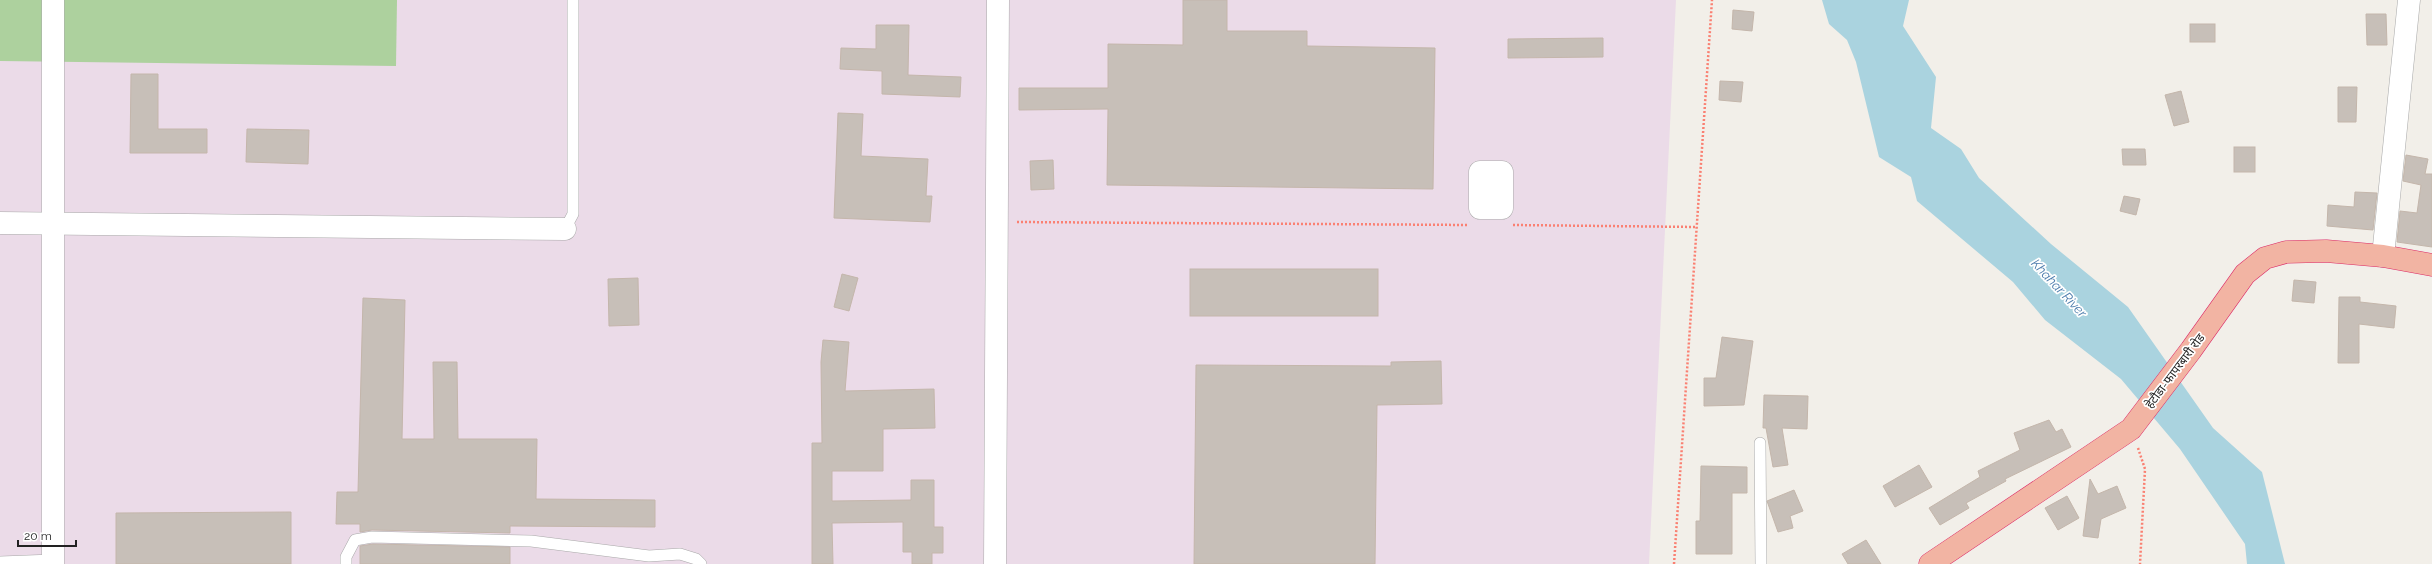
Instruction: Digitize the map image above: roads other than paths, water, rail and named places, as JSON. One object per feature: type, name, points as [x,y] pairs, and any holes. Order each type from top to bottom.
[{"type":"highway","name":"हेटौडा-फापरबारी रोड","points":[[1930,564],[2130,429],[2191,350],[2245,274],[2265,258],[2286,252],[2326,250],[2383,256],[2432,265]]},
{"type":"street","points":[[52,0],[53,562]]},
{"type":"street","points":[[995,564],[998,0]]},
{"type":"street","points":[[2383,256],[2409,0]]},
{"type":"street","points":[[0,223],[565,229]]},
{"type":"lane","points":[[565,229],[573,214],[573,0]]},
{"type":"lane","points":[[1760,443],[1761,564]]},
{"type":"lane","points":[[346,564],[346,557],[355,540],[372,537],[531,541],[648,556],[680,554],[696,559],[701,564]]},
{"type":"lane","points":[[3,563],[53,562]]},
{"type":"water","name":"Khahar River","points":[[1822,0],[1909,0],[1903,26],[1936,77],[1931,128],[1961,149],[1979,178],[2051,244],[2128,307],[2213,428],[2262,472],[2285,564],[2247,564],[2245,544],[2180,449],[2121,379],[2045,320],[2013,282],[1917,201],[1911,177],[1879,157],[1856,62],[1847,40],[1829,24]]}]
